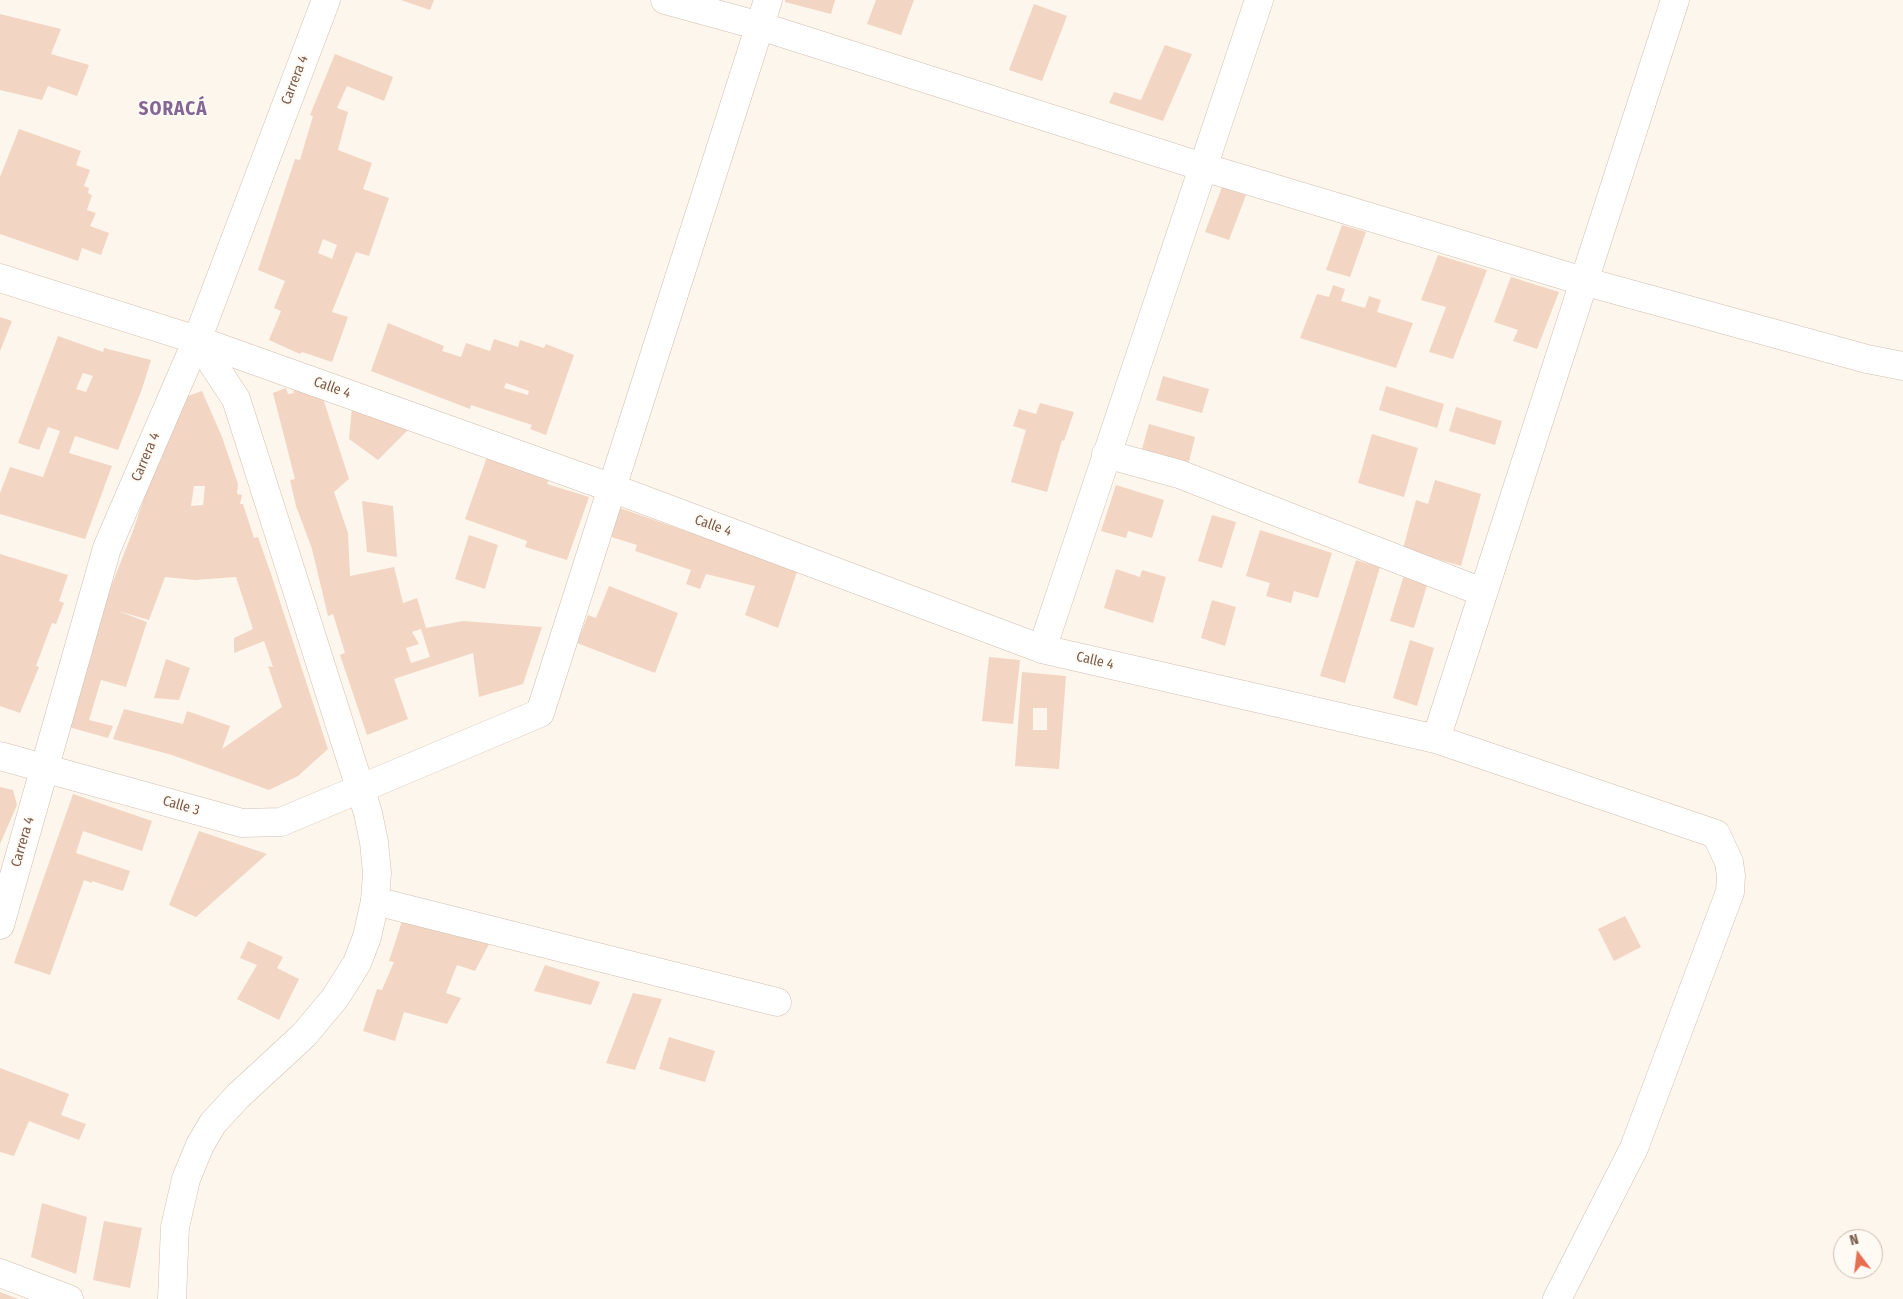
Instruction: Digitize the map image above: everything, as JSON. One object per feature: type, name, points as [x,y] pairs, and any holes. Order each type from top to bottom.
[{"type":"street","name":"Carrera 4","points":[[0,925],[107,548],[197,340],[326,0]]},
{"type":"street","points":[[664,0],[760,26],[1203,167],[1583,280],[1867,359],[1903,366]]},
{"type":"street","name":"Calle 3","points":[[0,756],[242,823],[281,822],[540,713],[768,0]]},
{"type":"street","points":[[1042,649],[1259,0]]},
{"type":"street","points":[[1436,739],[1675,0]]},
{"type":"street","name":"Calle 4","points":[[0,278],[197,340],[612,488],[1042,649],[1436,739],[1716,834],[1729,862],[1731,876],[1730,892],[1634,1148],[1556,1299]]},
{"type":"street","points":[[172,1299],[175,1226],[186,1179],[200,1145],[213,1123],[238,1096],[298,1041],[336,998],[357,962],[367,937],[375,901],[377,873],[374,842],[359,789],[236,399],[197,340]]},
{"type":"street","points":[[1106,454],[1179,474],[1482,592]]},
{"type":"street","points":[[375,901],[777,1002]]},
{"type":"street","points":[[0,1273],[69,1299]]},
{"type":"building","points":[[401,0],[434,0],[430,10]]},
{"type":"building","points":[[785,0],[835,0],[831,14],[785,2]]},
{"type":"building","points":[[876,0],[914,0],[901,35],[867,24]]},
{"type":"building","points":[[1034,4],[1067,16],[1042,81],[1009,70]]},
{"type":"building","points":[[0,14],[61,29],[51,54],[89,65],[77,96],[48,86],[42,100],[0,90]]},
{"type":"building","points":[[1165,45],[1192,54],[1163,121],[1109,103],[1114,92],[1141,100]]},
{"type":"building","points":[[335,54],[393,77],[384,101],[347,86],[337,108],[348,112],[338,150],[372,163],[363,189],[389,198],[369,256],[356,252],[332,312],[348,317],[332,362],[302,352],[300,354],[269,340],[281,311],[274,308],[285,281],[258,270],[295,159],[300,160],[313,116],[310,115]],"holes":[[[323,239],[337,245],[332,259],[318,253]]]},
{"type":"building","points":[[19,129],[81,151],[76,165],[90,170],[84,186],[89,188],[88,193],[92,195],[87,210],[96,213],[90,226],[109,233],[101,255],[82,248],[78,261],[0,234],[0,177]]},
{"type":"building","points":[[1222,187],[1246,195],[1229,240],[1205,232]]},
{"type":"building","points":[[1342,225],[1366,232],[1350,277],[1326,270]]},
{"type":"building","points":[[1438,255],[1487,270],[1453,359],[1429,352],[1446,307],[1421,300]]},
{"type":"building","points":[[1511,277],[1559,292],[1537,349],[1513,341],[1518,330],[1494,322]]},
{"type":"building","points":[[1333,285],[1345,289],[1341,301],[1365,308],[1369,296],[1381,300],[1377,312],[1413,323],[1396,368],[1300,338],[1317,294],[1329,297]]},
{"type":"building","points":[[0,317],[12,321],[0,351]]},
{"type":"building","points":[[388,323],[444,346],[442,351],[461,357],[466,343],[490,351],[494,339],[518,347],[520,340],[544,348],[546,344],[574,355],[546,435],[530,429],[532,425],[471,405],[470,409],[371,371]],"holes":[[[506,383],[529,391],[528,395],[504,388]]]},
{"type":"building","points":[[58,336],[103,352],[104,348],[151,360],[142,389],[118,450],[75,436],[69,453],[112,466],[85,539],[0,514],[0,493],[10,467],[43,477],[60,431],[48,427],[39,450],[18,443]],"holes":[[[83,373],[93,376],[86,392],[76,389]]]},
{"type":"building","points":[[1163,376],[1209,389],[1202,413],[1156,400]]},
{"type":"building","points":[[1386,386],[1444,404],[1437,428],[1379,410]]},
{"type":"building","points":[[286,388],[288,394],[304,389],[320,389],[349,479],[334,492],[348,533],[350,576],[394,567],[403,603],[417,598],[426,628],[463,621],[542,627],[523,684],[479,697],[473,653],[394,679],[408,719],[367,735],[340,655],[345,653],[333,614],[328,616],[312,549],[296,506],[290,480],[295,479],[273,393]],"holes":[[[421,629],[430,657],[411,663],[406,648],[419,644],[412,632]]]},
{"type":"building","points":[[202,391],[222,437],[238,484],[237,494],[242,495],[240,504],[243,504],[254,538],[258,537],[328,749],[298,776],[269,790],[172,755],[113,739],[124,709],[183,724],[187,711],[230,726],[222,749],[282,707],[268,666],[273,667],[264,641],[234,653],[234,638],[253,629],[236,577],[195,580],[165,577],[149,620],[118,611],[147,622],[126,687],[101,680],[89,720],[113,726],[108,738],[65,726],[103,607],[133,531],[145,495],[143,494],[168,430],[173,431],[185,397]],"holes":[[[194,486],[205,486],[203,505],[191,506]]]},
{"type":"building","points":[[1040,403],[1074,412],[1064,441],[1062,440],[1047,492],[1011,482],[1026,430],[1013,426],[1019,409],[1036,414]]},
{"type":"building","points":[[1456,407],[1502,421],[1495,445],[1449,431]]},
{"type":"building","points":[[352,408],[410,428],[378,460],[349,439]]},
{"type":"building","points":[[1149,424],[1195,437],[1189,462],[1142,449]]},
{"type":"building","points":[[1372,434],[1418,448],[1404,497],[1358,483]]},
{"type":"building","points":[[487,457],[549,479],[547,484],[589,497],[567,560],[525,547],[527,541],[465,519]]},
{"type":"building","points":[[1435,480],[1481,494],[1461,566],[1403,549],[1416,500],[1428,504]]},
{"type":"building","points":[[1116,485],[1164,500],[1152,538],[1128,531],[1126,538],[1101,531]]},
{"type":"building","points":[[362,501],[393,506],[397,557],[367,552]]},
{"type":"building","points":[[614,506],[717,542],[766,555],[798,569],[778,628],[745,615],[755,586],[706,574],[700,589],[686,584],[691,570],[635,551],[637,545],[605,535]]},
{"type":"building","points":[[1212,515],[1236,522],[1222,568],[1198,561]]},
{"type":"building","points":[[1260,530],[1332,553],[1318,598],[1294,591],[1291,603],[1266,596],[1270,583],[1246,576]]},
{"type":"building","points":[[469,535],[498,545],[485,589],[455,579]]},
{"type":"building","points":[[0,554],[68,575],[59,601],[64,603],[56,624],[52,623],[36,666],[39,667],[20,713],[0,706]]},
{"type":"building","points":[[1356,560],[1380,567],[1345,683],[1320,676]]},
{"type":"building","points":[[1116,569],[1140,577],[1142,570],[1166,577],[1153,623],[1104,608]]},
{"type":"building","points":[[1404,575],[1428,582],[1414,628],[1390,621]]},
{"type":"building","points":[[609,586],[678,613],[655,673],[577,643],[588,615],[596,618]]},
{"type":"building","points":[[1212,600],[1236,607],[1225,646],[1201,638]]},
{"type":"building","points":[[1410,640],[1434,648],[1417,706],[1393,698]]},
{"type":"building","points":[[989,657],[1020,660],[1013,724],[982,721]]},
{"type":"building","points":[[166,659],[190,668],[179,700],[154,698]]},
{"type":"building","points":[[1022,672],[1066,676],[1059,769],[1015,766]],"holes":[[[1033,708],[1047,708],[1047,730],[1033,730]]]},
{"type":"building","points":[[0,787],[13,790],[17,805],[0,844]]},
{"type":"building","points":[[73,794],[152,821],[142,851],[83,831],[76,853],[130,871],[123,891],[84,880],[50,975],[14,963]]},
{"type":"building","points":[[199,831],[267,854],[196,917],[169,905]]},
{"type":"building","points":[[1625,916],[1641,947],[1614,961],[1598,929]]},
{"type":"building","points":[[403,918],[489,944],[475,971],[457,965],[446,993],[461,998],[447,1024],[404,1012],[395,1041],[363,1031],[377,989],[382,990],[394,962],[389,961]]},
{"type":"building","points":[[248,941],[283,957],[277,968],[299,979],[279,1020],[237,999],[257,965],[240,958]]},
{"type":"building","points":[[545,965],[600,982],[591,1005],[534,991]]},
{"type":"building","points":[[633,993],[662,999],[635,1070],[606,1063]]},
{"type":"building","points":[[669,1037],[715,1051],[705,1082],[659,1069]]},
{"type":"building","points":[[0,1068],[69,1094],[61,1115],[86,1124],[79,1140],[29,1121],[14,1156],[0,1152]]},
{"type":"building","points":[[42,1203],[87,1217],[76,1274],[31,1257]]},
{"type":"building","points":[[104,1221],[142,1228],[130,1288],[93,1280]]},
{"type":"building","points":[[0,1292],[18,1299],[0,1299]]},
{"type":"district","name":"SORACÁ","points":[[173,110]]}]
